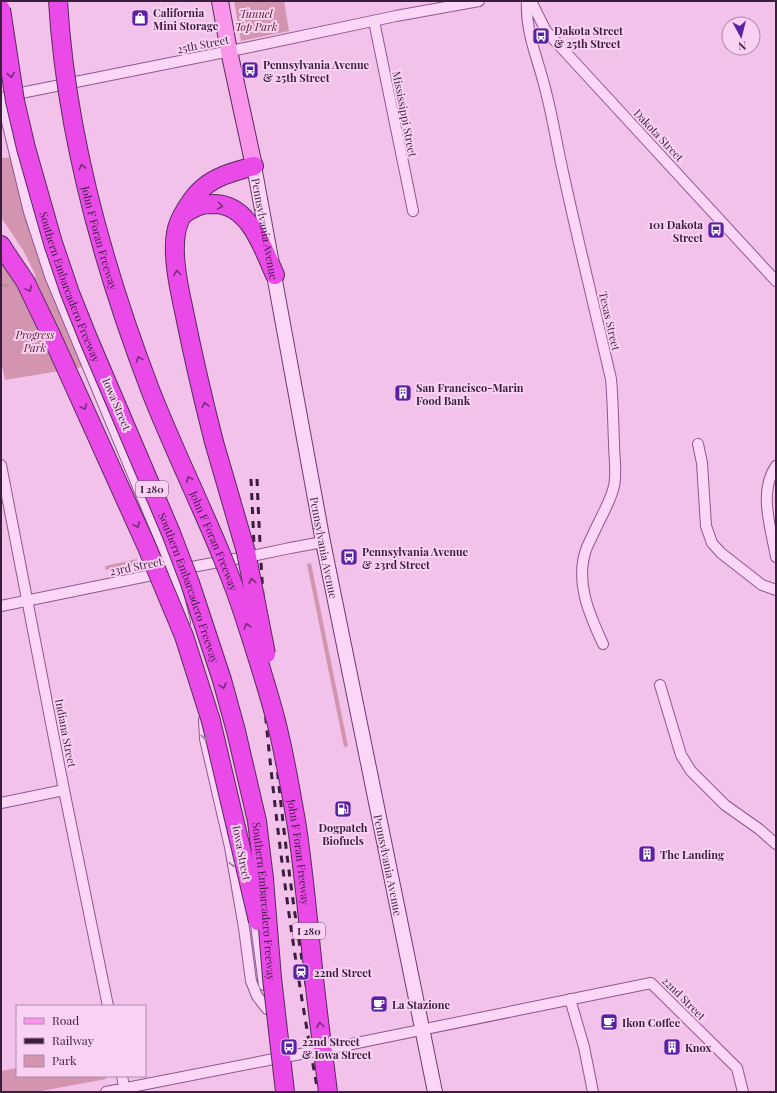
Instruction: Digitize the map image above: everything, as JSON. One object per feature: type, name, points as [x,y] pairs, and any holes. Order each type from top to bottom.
[{"type":"highway","name":"John F Foran Freeway","points":[[58,1],[61,44],[74,132],[86,187],[103,247],[132,338],[152,394],[231,579],[248,626],[276,722],[297,827],[304,878],[312,968],[328,1092]]},
{"type":"highway","name":"Southern Embarcadero Freeway","points":[[1,9],[14,94],[24,140],[53,243],[70,293],[88,338],[190,583],[222,680],[240,745],[257,821],[264,879],[272,978],[286,1092]]},
{"type":"highway","points":[[254,166],[218,177],[204,186],[194,197],[179,221],[174,245],[180,294],[195,368],[214,442],[246,552],[261,624],[286,771]]},
{"type":"highway","points":[[184,214],[196,206],[206,204],[230,207],[240,213],[254,231],[275,275]]},
{"type":"highway","points":[[5,250],[25,282],[52,337],[146,545],[184,636],[211,722],[272,978]]},
{"type":"main road","name":"Pennsylvania Avenue","points":[[220,1],[275,275],[323,542],[435,1092]]},
{"type":"street","name":"25th Street","points":[[1,97],[479,1]]},
{"type":"street","name":"Texas Street","points":[[527,1],[526,14],[530,40],[540,67],[546,92],[611,379],[613,401],[614,487],[587,548],[582,575],[587,607],[593,624],[603,644]]},
{"type":"street","name":"Dakota Street","points":[[531,1],[546,31],[776,281]]},
{"type":"street","name":"Mississippi Street","points":[[374,21],[413,211]]},
{"type":"street","name":"Iowa Street","points":[[1,97],[28,212],[50,276],[173,571],[204,698],[205,739],[230,847],[244,928],[251,981],[257,996],[267,1009],[282,1057]]},
{"type":"street","points":[[698,444],[702,463],[706,526],[712,543],[721,553],[762,585],[776,590]]},
{"type":"street","name":"Indiana Street","points":[[1,465],[64,790],[108,1005]]},
{"type":"street","points":[[776,466],[771,473],[767,488],[767,504],[776,557]]},
{"type":"street","name":"23rd Street","points":[[1,606],[323,542]]},
{"type":"street","points":[[660,685],[681,754],[691,771],[725,805],[776,844]]},
{"type":"street","points":[[1,803],[64,790]]},
{"type":"street","name":"22nd Street","points":[[106,1092],[125,1090],[651,983],[737,1068],[743,1092]]},
{"type":"street","points":[[570,999],[584,1047],[593,1092]]},
{"type":"street","points":[[122,1077],[125,1090]]},
{"type":"green space","name":"Tunnel Top Park","points":[[234,1],[284,1],[289,31],[241,41]]},
{"type":"green space","name":"Progress Park","points":[[15,157],[83,367],[5,380],[1,360],[1,299],[11,297],[36,276],[23,250],[1,217],[1,158]]},
{"type":"green space","points":[[1,259],[20,290],[11,297],[1,299]]},
{"type":"green space","points":[[137,559],[138,564],[106,570],[105,566]]},
{"type":"green space","points":[[311,563],[348,746],[344,747],[307,564]]},
{"type":"green space","points":[[16,1068],[16,1077],[105,1077],[106,1079],[36,1092],[1,1092],[1,1071]]},
{"type":"railway","points":[[251,479],[259,642],[271,772],[284,879],[318,1092]]},
{"type":"railway","points":[[257,479],[268,663],[281,801],[299,939],[325,1092]]},
{"type":"place","name":"California Mini Storage","points":[[140,18]]},
{"type":"place","name":"Dakota Street & 25th Street","points":[[541,36]]},
{"type":"place","name":"Pennsylvania Avenue & 25th Street","points":[[250,70]]},
{"type":"place","name":"101 Dakota Street","points":[[716,230]]},
{"type":"place","name":"San Francisco-Marin Food Bank","points":[[403,393]]},
{"type":"place","name":"Pennsylvania Avenue & 23rd Street","points":[[349,557]]},
{"type":"place","name":"Dogpatch Biofuels","points":[[343,809]]},
{"type":"place","name":"The Landing","points":[[647,854]]},
{"type":"place","name":"22nd Street","points":[[301,972]]},
{"type":"place","name":"La Stazione","points":[[379,1004]]},
{"type":"place","name":"Ikon Coffee","points":[[609,1022]]},
{"type":"place","name":"22nd Street & Iowa Street","points":[[289,1047]]},
{"type":"place","name":"Knox","points":[[672,1047]]}]
